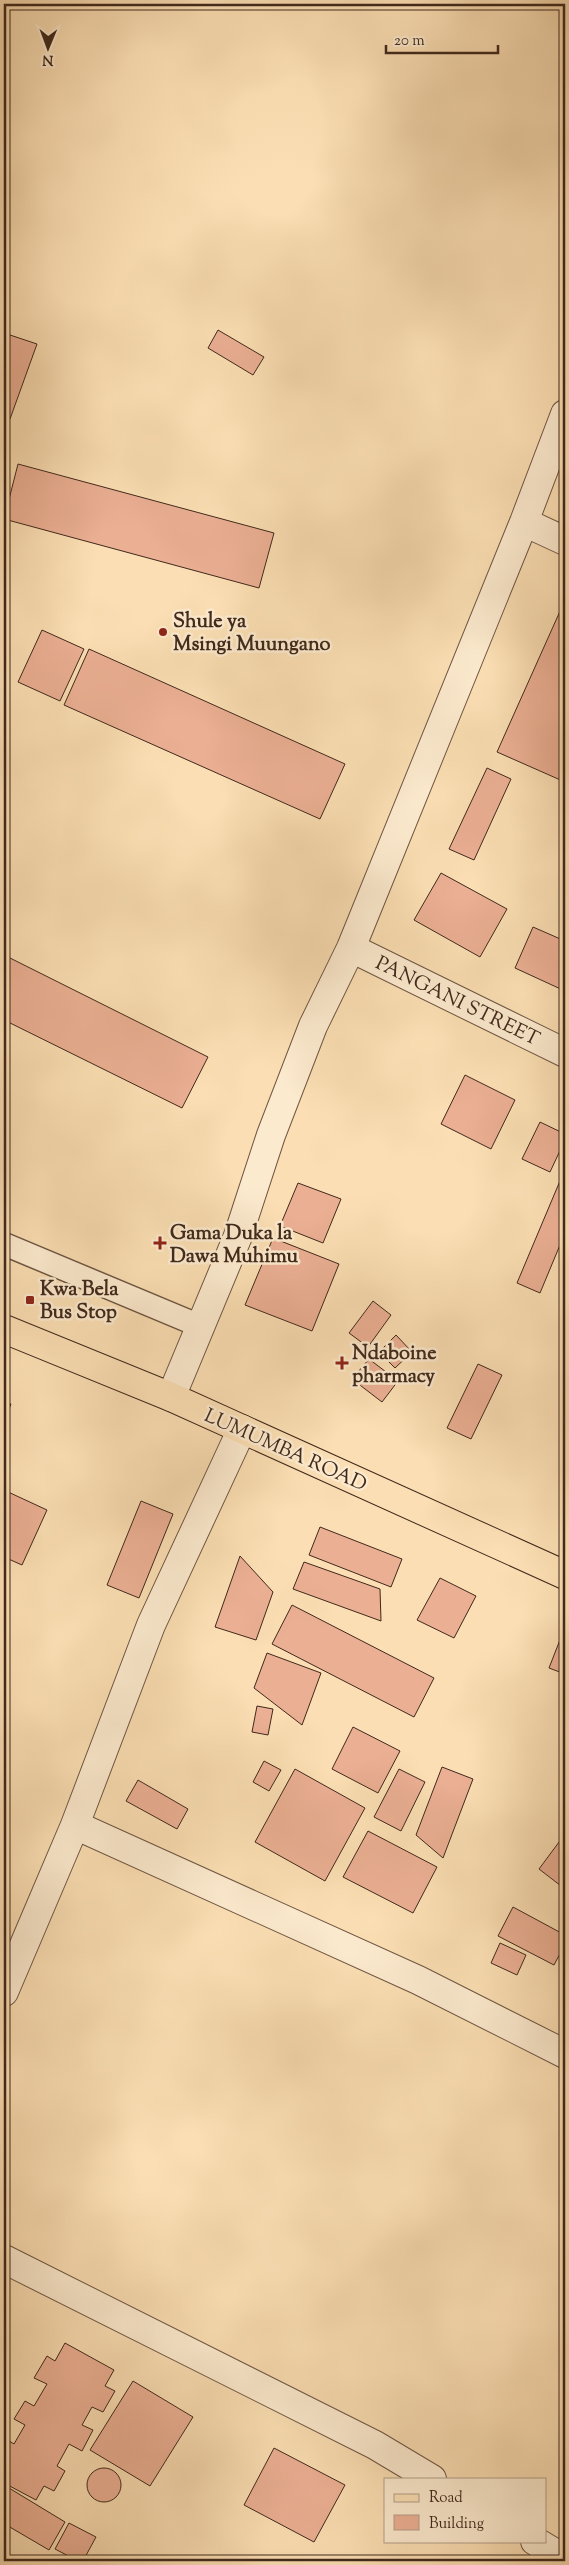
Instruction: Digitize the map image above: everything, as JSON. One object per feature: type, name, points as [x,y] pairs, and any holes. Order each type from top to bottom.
[{"type":"main road","name":"LUMUMBA ROAD","points":[[4,1329],[171,1397],[565,1575]]},
{"type":"street","points":[[171,1397],[238,1236],[271,1135],[313,1026],[351,948],[524,522],[565,414]]},
{"type":"street","points":[[524,522],[565,541]]},
{"type":"street","name":"PANGANI STREET","points":[[351,948],[565,1053]]},
{"type":"street","points":[[4,1992],[75,1824],[151,1625],[242,1429]]},
{"type":"street","points":[[75,1824],[418,1980],[565,2054]]},
{"type":"street","points":[[4,2260],[375,2445],[430,2478]]},
{"type":"street","points":[[537,2542],[565,2559]]},
{"type":"lane","points":[[4,1244],[200,1326]]},
{"type":"building","points":[[218,330],[264,357],[253,375],[208,348]]},
{"type":"building","points":[[4,333],[37,344],[10,419],[4,417]]},
{"type":"building","points":[[18,464],[274,533],[259,588],[4,519]]},
{"type":"building","points":[[565,600],[565,782],[497,752]]},
{"type":"building","points":[[42,630],[84,649],[60,701],[18,682]]},
{"type":"building","points":[[89,649],[345,764],[320,819],[64,705]]},
{"type":"building","points":[[487,768],[511,779],[474,860],[449,849]]},
{"type":"building","points":[[441,873],[507,909],[480,957],[414,920]]},
{"type":"building","points":[[533,927],[565,941],[565,991],[515,968]]},
{"type":"building","points":[[4,955],[208,1057],[182,1108],[4,1020]]},
{"type":"building","points":[[465,1075],[515,1100],[491,1149],[441,1124]]},
{"type":"building","points":[[540,1122],[565,1134],[565,1140],[550,1172],[522,1159]]},
{"type":"building","points":[[565,1169],[565,1233],[540,1293],[517,1283]]},
{"type":"building","points":[[298,1183],[341,1199],[323,1243],[280,1226]]},
{"type":"building","points":[[273,1238],[339,1264],[312,1331],[245,1305]]},
{"type":"building","points":[[373,1301],[391,1315],[368,1347],[349,1333]]},
{"type":"building","points":[[396,1335],[412,1352],[395,1368],[379,1352]]},
{"type":"building","points":[[369,1359],[398,1381],[382,1402],[352,1379]]},
{"type":"building","points":[[478,1364],[502,1375],[471,1439],[447,1428]]},
{"type":"building","points":[[4,1401],[11,1404],[4,1422]]},
{"type":"building","points":[[6,1491],[47,1510],[22,1565],[4,1557],[4,1496]]},
{"type":"building","points":[[141,1501],[173,1514],[139,1598],[107,1585]]},
{"type":"building","points":[[320,1527],[402,1559],[391,1587],[309,1555]]},
{"type":"building","points":[[240,1556],[273,1592],[256,1640],[215,1627]]},
{"type":"building","points":[[304,1562],[380,1589],[381,1621],[293,1589]]},
{"type":"building","points":[[440,1578],[476,1596],[454,1638],[417,1620]]},
{"type":"building","points":[[292,1605],[434,1678],[414,1717],[272,1644]]},
{"type":"building","points":[[565,1627],[565,1674],[549,1668]]},
{"type":"building","points":[[267,1653],[321,1673],[302,1725],[254,1688]]},
{"type":"building","points":[[257,1706],[273,1709],[268,1735],[252,1732]]},
{"type":"building","points":[[353,1727],[400,1751],[378,1793],[332,1769]]},
{"type":"building","points":[[264,1761],[281,1770],[269,1791],[253,1782]]},
{"type":"building","points":[[442,1767],[473,1779],[443,1858],[416,1835]]},
{"type":"building","points":[[295,1769],[365,1808],[325,1881],[255,1842]]},
{"type":"building","points":[[399,1769],[425,1782],[401,1831],[374,1817]]},
{"type":"building","points":[[138,1780],[188,1809],[177,1829],[126,1801]]},
{"type":"building","points":[[368,1831],[437,1867],[413,1913],[343,1877]]},
{"type":"building","points":[[565,1834],[565,1889],[539,1869]]},
{"type":"building","points":[[513,1907],[565,1935],[565,1944],[554,1965],[498,1936]]},
{"type":"building","points":[[500,1943],[526,1955],[517,1975],[491,1963]]},
{"type":"building","points":[[65,2343],[114,2370],[105,2386],[115,2391],[103,2412],[92,2407],[82,2425],[93,2430],[82,2451],[69,2444],[57,2466],[65,2471],[54,2491],[44,2486],[36,2500],[4,2483],[4,2442],[6,2439],[14,2444],[25,2425],[14,2419],[25,2401],[34,2406],[47,2384],[34,2378],[47,2356],[55,2361]]},
{"type":"building","points":[[133,2381],[193,2417],[150,2486],[90,2450]]},
{"type":"building","points":[[274,2448],[345,2485],[314,2542],[244,2505]]},
{"type":"building","points":[[104,2468],[111,2469],[116,2473],[120,2478],[120,2492],[116,2497],[111,2501],[104,2502],[97,2501],[92,2497],[88,2492],[87,2485],[88,2478],[92,2473],[97,2469]]},
{"type":"building","points":[[4,2485],[65,2522],[49,2550],[8,2526],[4,2533]]},
{"type":"building","points":[[69,2523],[96,2537],[83,2561],[78,2561],[55,2549]]},
{"type":"place","name":"Shule ya Msingi Muungano","points":[[163,632]]},
{"type":"place","name":"Gama Duka la Dawa Muhimu","points":[[160,1243]]},
{"type":"place","name":"Kwa Bela Bus Stop","points":[[30,1300]]},
{"type":"place","name":"Ndaboine pharmacy","points":[[342,1363]]}]
